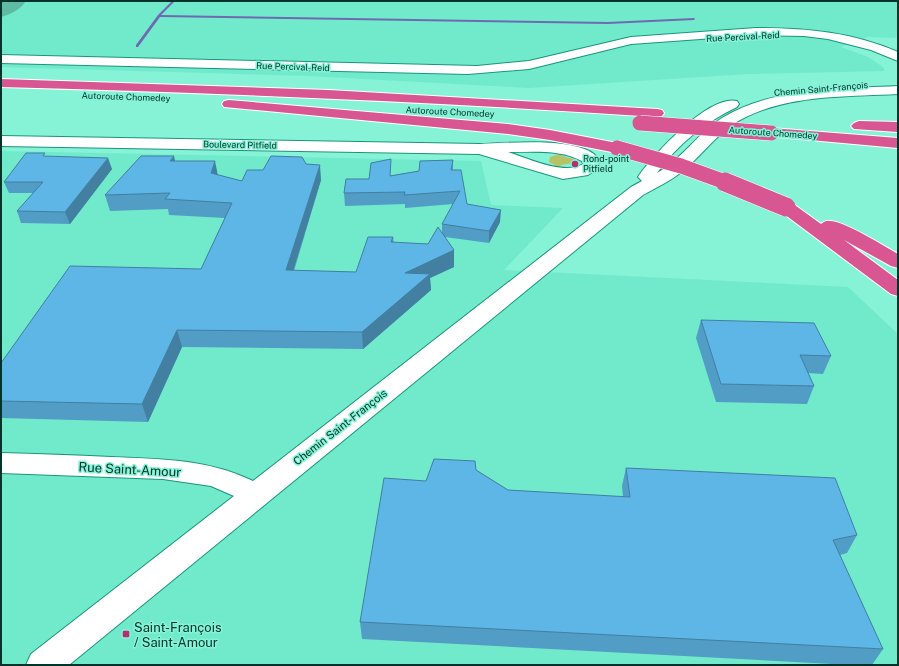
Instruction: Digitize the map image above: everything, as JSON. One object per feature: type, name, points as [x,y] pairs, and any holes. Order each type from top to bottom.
[{"type":"highway","name":"Autoroute Chomedey","points":[[1,83],[201,89],[405,98],[656,113],[898,131]]},
{"type":"highway","name":"Autoroute Chomedey","points":[[1,94],[181,99],[426,110],[640,123],[898,143]]},
{"type":"highway","points":[[181,99],[508,130],[558,137],[617,148],[684,167],[740,188],[855,238],[898,262]]},
{"type":"highway","points":[[825,125],[898,127]]},
{"type":"highway","points":[[786,207],[898,290]]},
{"type":"street","name":"Rue Percival-Reid","points":[[1,59],[453,71],[495,69],[526,65],[614,43],[645,38],[774,30],[841,37],[872,46],[898,57]]},
{"type":"street","name":"Rue Percival-Reid","points":[[583,51],[672,40],[787,35],[824,38],[851,44],[874,52],[898,65]]},
{"type":"street","name":"Chemin Saint-François","points":[[637,191],[655,164],[668,151],[699,124],[722,108],[747,99],[776,92],[898,82]]},
{"type":"street","name":"Chemin Saint-François","points":[[43,665],[254,495],[637,191],[673,170],[714,131],[729,120],[745,112],[768,104],[798,98],[898,90]]},
{"type":"street","name":"Boulevard Pitfield","points":[[1,141],[565,148],[585,154],[589,158],[591,165],[588,169],[577,173],[563,174],[480,148]]},
{"type":"street","name":"Rue Saint-Amour","points":[[1,463],[163,469],[188,472],[214,477],[232,483],[254,495]]},
{"type":"shaded area","points":[[1,1],[898,1],[898,38],[867,37],[841,47],[868,57],[884,68],[884,71],[748,74],[529,88],[309,76],[1,67]]},
{"type":"shaded area","points":[[1,151],[481,161],[491,205],[563,208],[504,270],[848,287],[898,334],[898,665],[1,665]]},
{"type":"shaded area","points":[[562,153],[562,156],[574,159],[574,163],[561,165],[560,168],[549,162],[550,157]]},
{"type":"building","points":[[26,153],[45,153],[43,156],[108,158],[65,212],[17,211],[43,182],[4,182]]},
{"type":"building","points":[[141,156],[174,156],[170,161],[215,161],[211,173],[242,181],[247,170],[263,170],[271,156],[302,157],[306,164],[320,165],[286,270],[356,272],[368,237],[393,237],[391,242],[428,244],[438,227],[454,250],[405,273],[430,274],[362,332],[177,330],[142,404],[1,401],[1,363],[70,266],[201,269],[232,203],[165,199],[170,193],[105,195]]},
{"type":"building","points":[[391,159],[390,176],[419,171],[420,161],[453,160],[451,170],[461,170],[467,204],[501,210],[489,231],[442,224],[460,191],[404,195],[405,192],[344,193],[346,179],[369,179],[371,163]]},
{"type":"building","points":[[701,320],[814,323],[831,356],[800,355],[814,386],[721,384]]},
{"type":"building","points":[[434,459],[475,461],[476,470],[508,490],[630,497],[626,468],[835,478],[857,535],[833,540],[883,649],[360,622],[384,478],[426,481]]},
{"type":"waterway","points":[[159,16],[174,1]]},
{"type":"waterway","points":[[137,46],[159,16]]},
{"type":"waterway","points":[[159,16],[608,23],[694,19]]},
{"type":"taxiway","points":[[1,9],[14,1]]},
{"type":"place","name":"Rond-point Pitfield","points":[[575,164]]},
{"type":"place","name":"Saint-François / Saint-Amour","points":[[126,634]]}]
